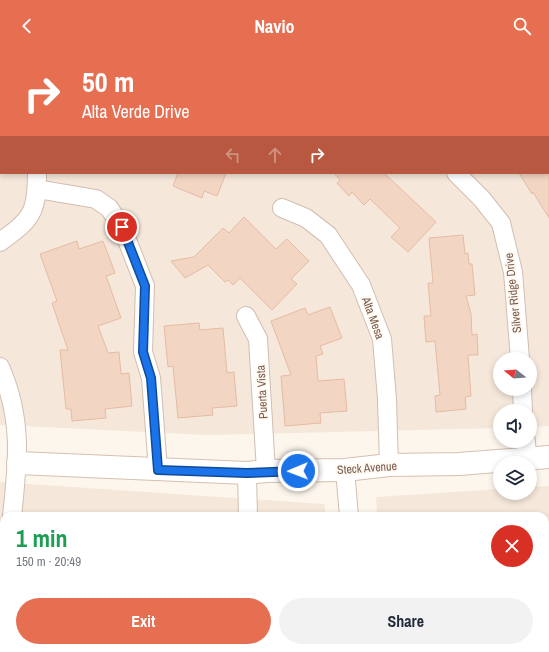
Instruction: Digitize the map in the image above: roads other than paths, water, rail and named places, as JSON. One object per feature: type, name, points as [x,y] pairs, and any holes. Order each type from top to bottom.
[{"type":"street","name":"Silver Ridge Drive","points":[[457,174],[482,199],[501,223],[513,272],[519,352]]},
{"type":"street","points":[[0,242],[20,228],[33,211],[37,181],[96,199],[109,208],[122,227],[145,286],[143,352],[151,378],[158,470]]},
{"type":"street","name":"Alta Mesa","points":[[282,208],[306,218],[328,235],[361,285],[382,339],[387,399],[389,465]]},
{"type":"street","name":"Puerta Vista","points":[[246,316],[258,339],[257,472],[249,512]]},
{"type":"street","points":[[0,367],[12,401],[18,463],[12,512]]},
{"type":"street","name":"Steck Avenue","points":[[18,463],[158,470],[257,472],[345,470],[389,465],[459,464],[526,450],[549,457]]},
{"type":"street","points":[[345,470],[349,512]]}]
